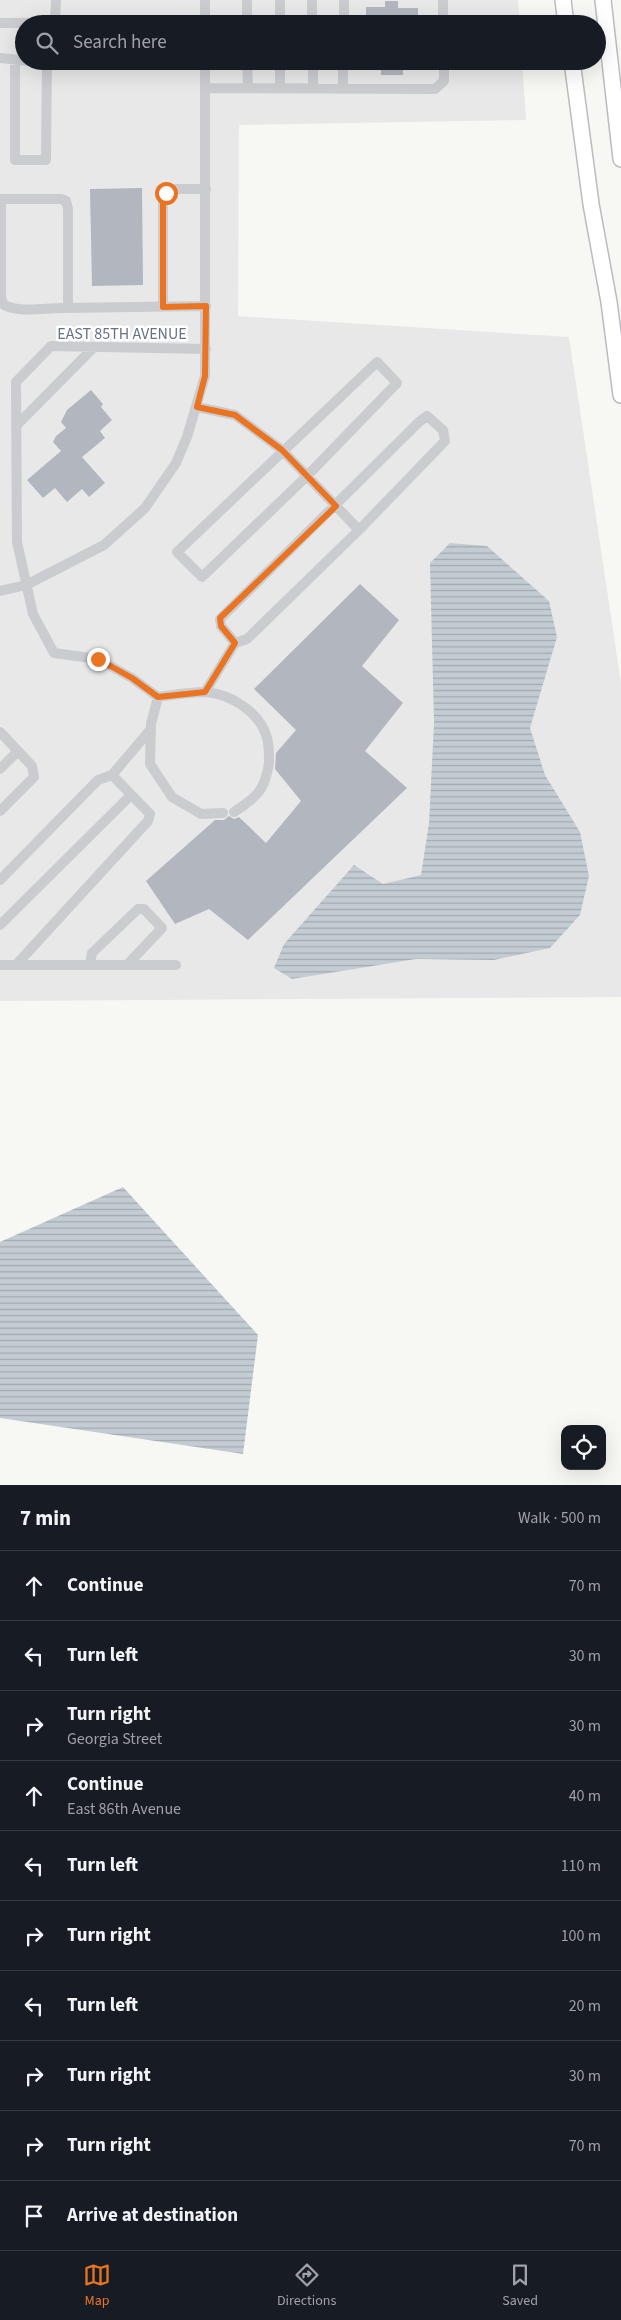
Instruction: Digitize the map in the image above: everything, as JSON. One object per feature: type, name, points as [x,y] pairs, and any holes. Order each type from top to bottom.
[{"type":"highway","points":[[603,0],[605,15]]},
{"type":"highway","points":[[563,2],[565,15]]},
{"type":"highway","points":[[606,26],[621,159]]},
{"type":"highway","points":[[573,70],[591,204],[609,302],[621,395]]},
{"type":"street","points":[[55,15],[56,0]]},
{"type":"street","points":[[205,15],[206,0]]},
{"type":"street","points":[[247,0],[247,15]]},
{"type":"street","points":[[280,0],[280,15]]},
{"type":"street","points":[[312,0],[312,15]]},
{"type":"street","points":[[344,0],[344,15]]},
{"type":"street","points":[[443,0],[443,15]]},
{"type":"street","points":[[0,23],[15,23]]},
{"type":"street","points":[[0,58],[15,61],[15,160],[46,160],[47,70]]},
{"type":"street","points":[[0,590],[26,585],[104,545],[145,508],[176,463],[197,407],[205,376],[206,70]]},
{"type":"street","points":[[248,70],[248,88]]},
{"type":"street","points":[[280,70],[280,88]]},
{"type":"street","points":[[312,70],[313,88]]},
{"type":"street","points":[[343,70],[343,89]]},
{"type":"street","points":[[206,88],[435,89],[444,81],[444,70]]},
{"type":"street","points":[[163,307],[163,202],[166,193],[176,190],[206,189]]},
{"type":"street","points":[[68,308],[68,209],[66,201],[61,199],[2,199],[2,300],[4,306],[10,308],[68,308],[206,306]]},
{"type":"street","name":"EAST 85TH AVENUE","points":[[158,697],[132,678],[98,659],[54,653],[33,614],[17,542],[16,382],[51,346],[206,349]]},
{"type":"street","points":[[16,426],[94,347]]},
{"type":"street","points":[[377,362],[397,383],[307,476],[202,577],[177,552],[282,450],[377,362]]},
{"type":"street","points":[[197,407],[235,415],[282,450],[359,530]]},
{"type":"street","points":[[205,692],[235,643],[247,639],[359,530],[445,441],[444,430],[427,416],[419,422],[336,506],[220,618],[221,626],[235,643]]},
{"type":"street","points":[[223,813],[201,814],[172,797],[150,764],[150,729],[158,697],[205,692],[243,705],[258,720],[267,738],[269,762],[266,781],[255,798],[234,812]]},
{"type":"street","points":[[0,880],[98,780],[112,775],[150,729]]},
{"type":"street","points":[[0,732],[32,766],[34,777],[0,811]]},
{"type":"street","points":[[0,769],[18,751]]},
{"type":"street","points":[[16,965],[148,821],[150,814],[112,775]]},
{"type":"street","points":[[0,925],[131,795]]},
{"type":"street","points":[[90,965],[92,952],[138,908],[144,908],[162,928],[127,965]]},
{"type":"street","points":[[0,965],[176,964]]},
{"type":"shaded area","points":[[0,0],[518,0],[519,15],[15,15],[15,70],[523,70],[526,120],[239,125],[238,316],[569,337],[621,683],[621,997],[0,1001]]},
{"type":"shaded area","points":[[450,543],[487,546],[549,601],[557,637],[530,728],[545,775],[580,832],[589,876],[580,915],[550,948],[494,960],[416,959],[292,979],[274,968],[284,944],[354,865],[383,884],[421,875],[429,823],[434,723],[430,563]]},
{"type":"shaded area","points":[[123,1187],[258,1335],[243,1454],[0,1418],[0,1242]]},
{"type":"building","points":[[385,1],[398,1],[398,8],[418,8],[418,15],[366,15],[366,7],[385,7]]},
{"type":"building","points":[[381,70],[403,70],[403,75],[381,75]]},
{"type":"building","points":[[142,188],[143,285],[92,286],[90,189]]},
{"type":"building","points":[[91,390],[103,404],[101,407],[112,420],[100,431],[105,438],[82,457],[105,483],[89,497],[82,489],[67,502],[55,488],[43,498],[27,480],[61,451],[53,442],[56,436],[66,428],[61,422],[67,410]]},
{"type":"building","points":[[360,584],[399,620],[362,666],[403,703],[365,751],[407,788],[248,940],[209,909],[175,924],[146,881],[215,820],[224,820],[229,816],[234,819],[239,817],[266,843],[301,801],[275,769],[276,753],[296,730],[254,689]]},
{"type":"route","points":[[98,659],[132,678],[158,697],[205,692],[235,643],[221,626],[220,618],[336,506],[282,450],[235,415],[197,407],[205,376],[206,306],[163,307],[163,202],[166,193]]}]
